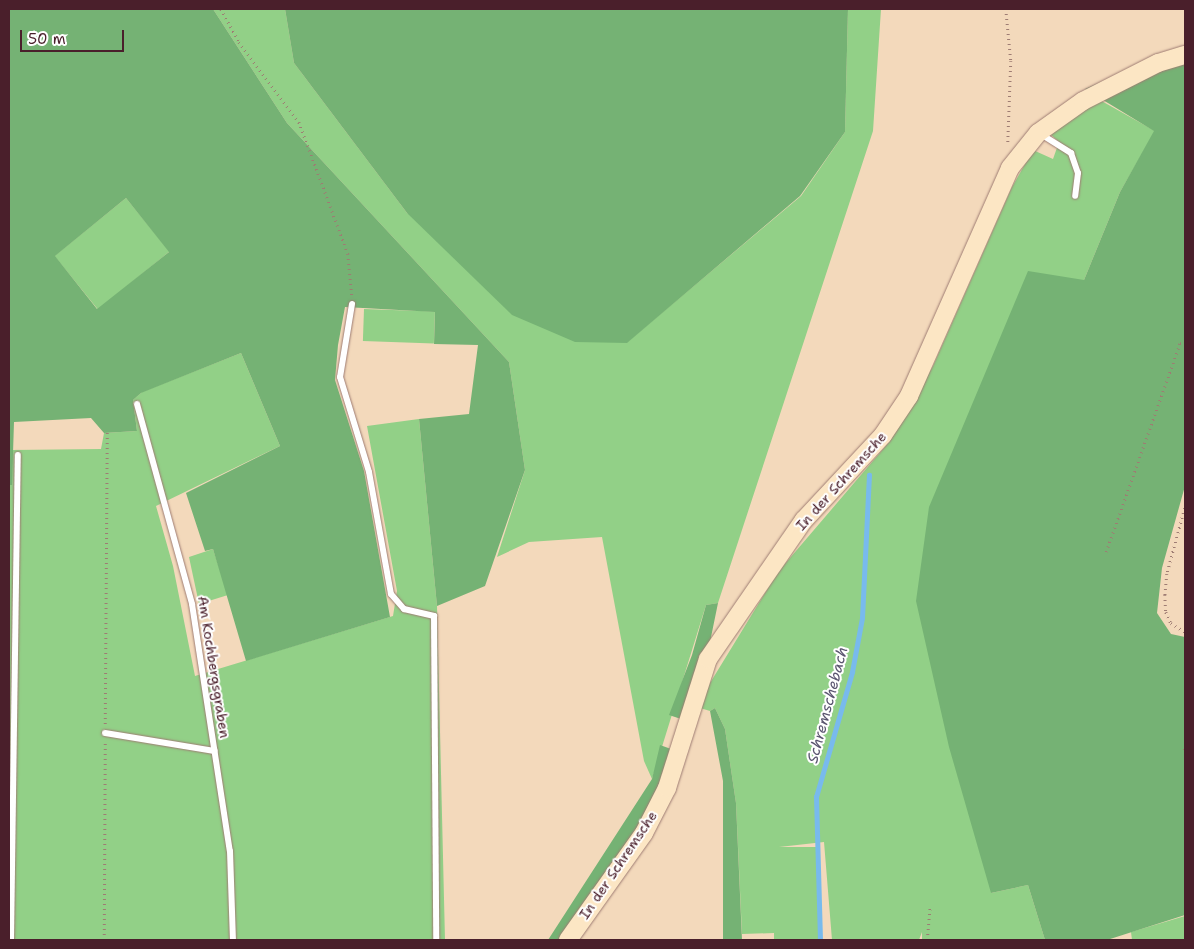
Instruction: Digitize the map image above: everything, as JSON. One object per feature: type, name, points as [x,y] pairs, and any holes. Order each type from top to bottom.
[{"type":"street","name":"In der Schremsche","points":[[568,940],[644,833],[667,788],[708,659],[799,527],[883,436],[909,396],[1010,168],[1038,132],[1083,101],[1158,63],[1185,55]]},
{"type":"lane","points":[[1038,132],[1071,154],[1078,173],[1075,196]]},
{"type":"lane","points":[[352,304],[340,378],[370,472],[391,594],[404,609],[434,616],[436,940]]},
{"type":"lane","name":"Am Kochbergsgraben","points":[[137,404],[192,604],[230,851],[233,940]]},
{"type":"lane","points":[[11,940],[18,455]]},
{"type":"lane","points":[[105,733],[215,750]]},
{"type":"path","points":[[221,9],[239,42],[300,122],[348,254],[352,304]]},
{"type":"path","points":[[1006,9],[1011,61],[1007,128],[1010,168]]},
{"type":"path","points":[[1106,552],[1180,343],[1185,345]]},
{"type":"path","points":[[104,940],[107,432]]},
{"type":"path","points":[[1185,508],[1167,574],[1165,595],[1171,623],[1185,632]]},
{"type":"path","points":[[927,940],[930,907]]},
{"type":"green space","points":[[9,9],[213,9],[287,123],[509,362],[525,470],[485,586],[437,606],[419,419],[469,414],[478,345],[434,344],[435,312],[345,307],[338,345],[335,380],[364,471],[390,617],[246,661],[213,549],[205,551],[186,493],[280,446],[241,353],[141,393],[133,400],[137,431],[104,433],[91,418],[14,422],[12,485],[9,485]],"holes":[[[126,198],[169,252],[97,309],[55,256]]]},
{"type":"green space","points":[[213,9],[285,9],[294,63],[407,213],[626,343],[801,196],[845,132],[848,9],[881,9],[873,131],[718,603],[706,605],[652,779],[644,761],[602,537],[529,542],[497,557],[525,470],[509,362],[287,123]]},
{"type":"green space","points":[[285,9],[848,9],[845,132],[800,196],[627,343],[575,342],[512,315],[407,213],[294,63]]},
{"type":"green space","points":[[1185,49],[1185,486],[1162,568],[1157,613],[1171,634],[1185,637],[1185,915],[1107,940],[1045,940],[1028,885],[991,893],[949,747],[916,601],[929,507],[1028,271],[1084,280],[1120,192],[1154,131],[1085,89],[1165,54]]},
{"type":"green space","points":[[1098,99],[1155,131],[1120,192],[1084,280],[991,893],[1028,885],[1045,940],[922,940],[922,932],[919,940],[832,940],[824,842],[779,847],[817,847],[820,940],[774,940],[774,933],[742,934],[736,803],[725,729],[715,708],[710,711],[700,708],[710,683],[778,572],[890,441],[933,366],[1012,187],[1033,150],[1053,159],[1059,142],[1049,133]]},
{"type":"green space","points":[[126,198],[169,252],[98,310],[55,256]]},
{"type":"green space","points":[[364,309],[435,311],[434,343],[363,341]]},
{"type":"green space","points":[[241,353],[280,446],[156,506],[173,566],[195,676],[393,616],[397,591],[367,426],[419,419],[437,606],[445,940],[9,940],[9,485],[12,485],[12,450],[101,449],[104,433],[137,431],[133,400],[142,392]]},
{"type":"green space","points":[[213,549],[228,595],[199,604],[189,557]]},
{"type":"green space","points":[[718,603],[709,647],[681,719],[669,715],[692,655],[706,605]]},
{"type":"green space","points":[[715,708],[725,729],[736,803],[742,940],[723,940],[723,781],[710,711]]},
{"type":"green space","points":[[660,745],[671,749],[662,784],[648,813],[561,940],[548,940],[652,779]]},
{"type":"green space","points":[[1185,916],[1185,940],[1132,940],[1131,932]]},
{"type":"waterway","name":"Schremschebach","points":[[820,940],[816,797],[852,672],[862,618],[869,475]]}]
